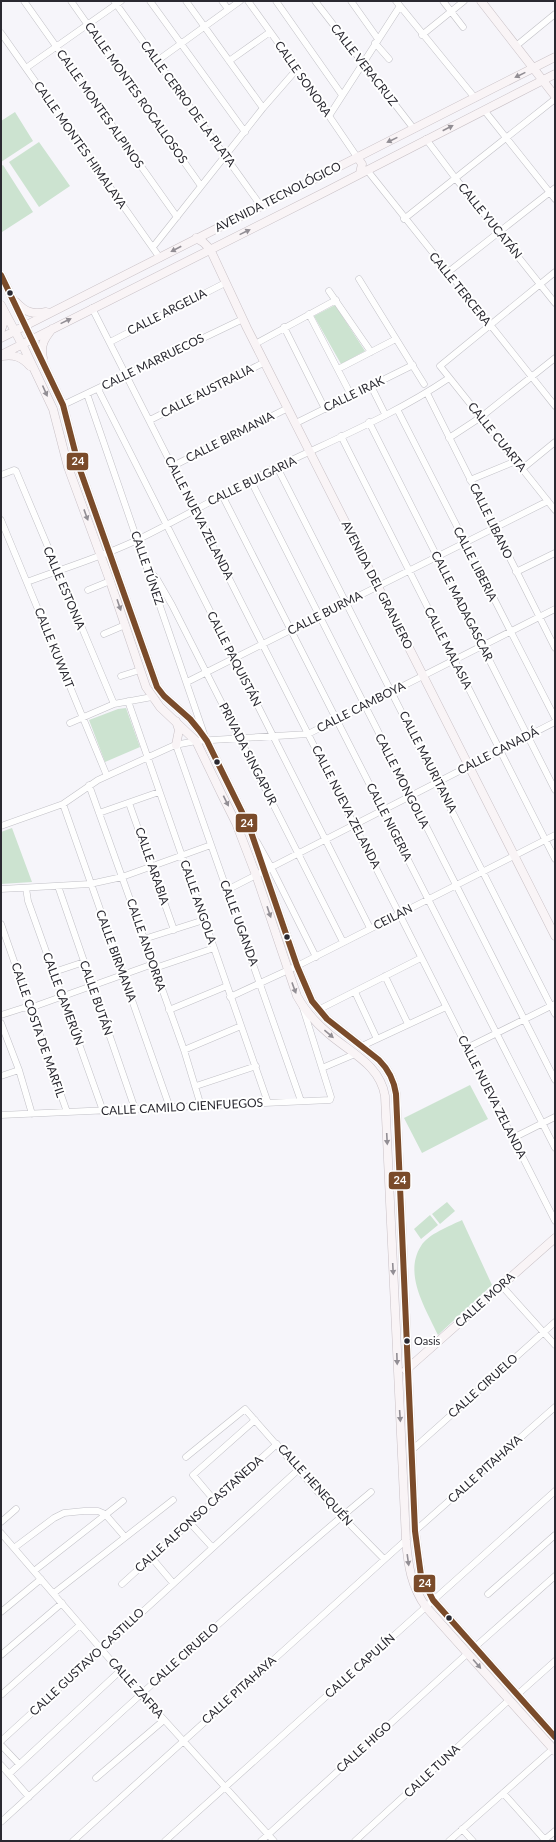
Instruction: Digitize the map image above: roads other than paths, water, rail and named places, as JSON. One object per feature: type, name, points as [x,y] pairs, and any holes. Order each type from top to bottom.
[{"type":"main road","points":[[481,1],[555,96]]},
{"type":"main road","name":"AVENIDA TECNOLÓGICO","points":[[1,338],[555,57]]},
{"type":"main road","name":"AVENIDA TECNOLÓGICO","points":[[1,355],[555,74]]},
{"type":"main road","points":[[374,149],[370,155],[370,159],[375,163],[380,163]]},
{"type":"main road","points":[[357,157],[362,164],[364,172]]},
{"type":"main road","name":"AVENIDA DEL GRANJERO","points":[[196,238],[210,249],[255,344],[555,936]]},
{"type":"main road","points":[[219,269],[218,254],[225,242]]},
{"type":"main road","points":[[1,275],[63,405],[79,467],[157,686],[168,701],[195,725],[207,741],[251,832],[260,873],[288,970],[302,1006],[321,1028],[355,1054],[378,1076],[382,1083],[385,1096],[406,1540],[413,1583],[417,1594],[509,1700],[554,1749]]},
{"type":"main road","points":[[119,279],[120,288],[125,292]]},
{"type":"main road","points":[[103,287],[109,291],[109,300]]},
{"type":"main road","points":[[12,298],[23,309],[31,313],[44,312],[62,307]]},
{"type":"main road","points":[[1,305],[38,376],[54,413],[66,461],[101,555],[140,670],[152,697],[160,707],[196,742],[260,873],[309,996],[318,1010],[334,1025],[362,1046],[386,1067],[393,1079],[396,1094],[415,1531],[421,1576],[433,1600],[555,1736]]},
{"type":"main road","points":[[1,316],[3,324],[1,330]]},
{"type":"main road","points":[[46,369],[42,348],[45,339],[52,328]]},
{"type":"main road","points":[[1,355],[12,355],[21,358],[38,376]]},
{"type":"main road","points":[[175,721],[179,730],[176,745]]},
{"type":"main road","name":"CALLE MORA","points":[[398,1377],[555,1238]]},
{"type":"street","name":"CALLE MONTES ALPINOS","points":[[24,1],[177,217]]},
{"type":"street","name":"CALLE MONTES ROCALLOSOS","points":[[71,1],[201,186]]},
{"type":"street","points":[[150,1],[245,132]]},
{"type":"street","points":[[186,1],[263,108]]},
{"type":"street","points":[[222,1],[228,9]]},
{"type":"street","points":[[157,60],[240,1]]},
{"type":"street","name":"CALLE SONORA","points":[[248,1],[297,69],[357,157]]},
{"type":"street","points":[[276,1],[342,95]]},
{"type":"street","name":"CALLE VERACRUZ","points":[[315,1],[362,64],[414,129]]},
{"type":"street","points":[[351,1],[389,59]]},
{"type":"street","points":[[443,1],[463,27]]},
{"type":"street","points":[[422,35],[464,1]]},
{"type":"street","points":[[26,68],[117,2]]},
{"type":"street","name":"CALLE CERRO DE LA PLATA","points":[[117,2],[261,206]]},
{"type":"street","points":[[329,116],[377,41],[398,4],[475,98]]},
{"type":"street","points":[[516,46],[555,14]]},
{"type":"street","points":[[230,61],[270,32]]},
{"type":"street","name":"CALLE MONTES HIMALAYA","points":[[1,33],[160,258]]},
{"type":"street","points":[[153,247],[263,108],[297,69]]},
{"type":"street","points":[[404,219],[555,99]]},
{"type":"street","points":[[484,110],[506,138],[552,190],[555,199]]},
{"type":"street","name":"CALLE YUCATÁN","points":[[426,139],[498,233],[555,302]]},
{"type":"street","name":"CALLE TERCERA","points":[[364,172],[404,219],[555,406]]},
{"type":"street","points":[[447,272],[552,190]]},
{"type":"street","points":[[490,325],[555,272]]},
{"type":"street","points":[[359,279],[424,384]]},
{"type":"street","name":"CALLE ARGELIA","points":[[110,342],[225,283]]},
{"type":"street","points":[[329,291],[371,352]]},
{"type":"street","points":[[255,344],[336,300]]},
{"type":"street","name":"CALLE NUEVA ZELANDA","points":[[92,308],[555,1222]]},
{"type":"street","points":[[309,314],[351,396]]},
{"type":"street","name":"CALLE MARRUECOS","points":[[63,405],[243,319]]},
{"type":"street","name":"CALLE CUARTA","points":[[490,325],[441,364],[441,367],[555,510]]},
{"type":"street","points":[[284,327],[325,409]]},
{"type":"street","points":[[338,369],[396,339]]},
{"type":"street","points":[[449,438],[481,418],[555,358]]},
{"type":"street","name":"CALLE AUSTRALIA","points":[[150,420],[265,362]]},
{"type":"street","name":"CALLE IRAK","points":[[296,423],[413,365]]},
{"type":"street","name":"CALLE BULGARIA","points":[[27,582],[110,552],[137,540],[194,509],[397,409],[427,393],[449,378]]},
{"type":"street","points":[[371,386],[385,414]]},
{"type":"street","name":"CALLE PAQUISTÁN","points":[[98,389],[370,928]]},
{"type":"street","name":"CALLE LIBANO","points":[[427,393],[555,648]]},
{"type":"street","name":"CALLE TÚNEZ","points":[[87,394],[207,741]]},
{"type":"street","name":"CALLE BIRMANIA","points":[[173,466],[288,408]]},
{"type":"street","name":"CALLE LIBERIA","points":[[397,409],[555,718]]},
{"type":"street","name":"CALLE MADAGASCAR","points":[[369,422],[555,790]]},
{"type":"street","name":"CALLE MALASIA","points":[[341,436],[555,860]]},
{"type":"street","points":[[522,469],[555,442]]},
{"type":"street","points":[[470,480],[516,461]]},
{"type":"street","name":"CALLE MAURITANIA","points":[[277,468],[553,1005],[555,1014]]},
{"type":"street","name":"CALLE ESTONIA","points":[[1,474],[14,470],[16,471],[56,571],[114,704]]},
{"type":"street","name":"CALLE MONGOLIA","points":[[251,481],[555,1080]]},
{"type":"street","name":"CALLE NIGERIA","points":[[222,495],[555,1148]]},
{"type":"street","name":"CALLE BURMA","points":[[187,682],[548,501]]},
{"type":"street","name":"CALLE KUWAIT","points":[[1,520],[107,776]]},
{"type":"street","points":[[516,572],[555,553]]},
{"type":"street","name":"PRIVADA SINGAPUR","points":[[148,569],[157,580],[172,604],[343,942]]},
{"type":"street","points":[[88,590],[110,581]]},
{"type":"street","name":"CALLE CAMBOYA","points":[[1,826],[63,804],[89,785],[176,745],[240,738],[308,734],[555,609]]},
{"type":"street","points":[[104,634],[125,625]]},
{"type":"street","points":[[121,676],[140,670]]},
{"type":"street","points":[[70,723],[114,704],[152,697]]},
{"type":"street","name":"CALLE ANGOLA","points":[[128,701],[268,1103]]},
{"type":"street","name":"CALLE CANADÁ","points":[[226,890],[555,722]]},
{"type":"street","name":"CALLE UGANDA","points":[[176,745],[301,1101]]},
{"type":"street","name":"CALLE ANDORRA","points":[[89,785],[184,1050],[201,1106]]},
{"type":"street","points":[[99,813],[159,792]]},
{"type":"street","name":"CALLE ARABIA","points":[[129,803],[174,930]]},
{"type":"street","name":"CALLE BIRMANIA","points":[[63,804],[170,1108]]},
{"type":"street","points":[[251,832],[271,867],[316,957]]},
{"type":"street","name":"CEILAN","points":[[230,997],[316,957],[483,870],[555,835]]},
{"type":"street","points":[[1,889],[90,884],[122,877],[211,845]]},
{"type":"street","name":"CALLE BUTÁN","points":[[58,886],[134,1109]]},
{"type":"street","name":"CALLE CAMERÚN","points":[[26,888],[28,901],[103,1111]]},
{"type":"street","points":[[144,940],[204,920]]},
{"type":"street","name":"CALLE COSTA DE MARFIL","points":[[1,924],[67,1112]]},
{"type":"street","points":[[1,1016],[23,1008],[30,1008],[123,975],[214,948]]},
{"type":"street","points":[[318,1010],[422,958]]},
{"type":"street","points":[[54,972],[84,962]]},
{"type":"street","points":[[385,976],[408,1024]]},
{"type":"street","points":[[169,1010],[227,986]]},
{"type":"street","points":[[355,992],[377,1039]]},
{"type":"street","points":[[467,1048],[553,1005]]},
{"type":"street","name":"CALLE CAMILO CIENFUEGOS","points":[[1,1114],[170,1108],[331,1099],[302,1006]]},
{"type":"street","points":[[362,1046],[446,1007]]},
{"type":"street","points":[[1,1023],[19,1070],[32,1114]]},
{"type":"street","points":[[184,1050],[241,1026]]},
{"type":"street","points":[[322,1068],[355,1054]]},
{"type":"street","points":[[196,1086],[256,1066]]},
{"type":"street","points":[[1,1076],[19,1070]]},
{"type":"street","points":[[513,1138],[555,1117]]},
{"type":"street","points":[[501,1285],[555,1345]]},
{"type":"street","name":"CALLE CIRUELO","points":[[412,1450],[555,1322]]},
{"type":"street","name":"CALLE PITAHAYA","points":[[415,1531],[555,1407]]},
{"type":"street","name":"CALLE HENEQUÉN","points":[[186,1457],[244,1409],[247,1410],[299,1470],[384,1559]]},
{"type":"street","points":[[214,1500],[193,1475],[255,1420]]},
{"type":"street","name":"CALLE ALFONSO CASTAÑEDA","points":[[122,1584],[277,1444]]},
{"type":"street","name":"CALLE GUSTAVO CASTILLO","points":[[1,1741],[299,1470]]},
{"type":"street","name":"CALLE CIRUELO","points":[[1,1822],[141,1694],[371,1492]]},
{"type":"street","name":"CALLE CAPULÍN","points":[[165,1841],[426,1606],[554,1494]]},
{"type":"street","points":[[54,1593],[173,1500]]},
{"type":"street","points":[[34,1570],[123,1501]]},
{"type":"street","points":[[1,1522],[16,1509]]},
{"type":"street","points":[[14,1548],[58,1515],[84,1511],[100,1511],[105,1514],[125,1537]]},
{"type":"street","points":[[190,1523],[212,1548]]},
{"type":"street","name":"CALLE ZAFRA","points":[[1,1533],[120,1671],[274,1841]]},
{"type":"street","points":[[488,1594],[555,1534]]},
{"type":"street","name":"CALLE PITAHAYA","points":[[73,1841],[406,1540]]},
{"type":"street","points":[[151,1557],[173,1583]]},
{"type":"street","points":[[475,1647],[555,1576]]},
{"type":"street","points":[[1,1611],[41,1579]]},
{"type":"street","points":[[1,1655],[62,1603]]},
{"type":"street","points":[[1,1695],[80,1624]]},
{"type":"street","name":"CALLE HIGO","points":[[261,1841],[468,1653]]},
{"type":"street","points":[[517,1695],[555,1661]]},
{"type":"street","points":[[9,1774],[120,1671]]},
{"type":"street","name":"CALLE TUNA","points":[[355,1841],[509,1700]]},
{"type":"street","points":[[96,1778],[164,1720]]},
{"type":"street","points":[[1,1744],[19,1764]]},
{"type":"street","points":[[449,1841],[554,1749]]},
{"type":"street","points":[[1,1765],[29,1796]]},
{"type":"street","points":[[503,1793],[545,1841],[555,1831]]},
{"type":"street","points":[[462,1829],[472,1841]]},
{"type":"place","name":"Oasis","points":[[407,1341]]}]
